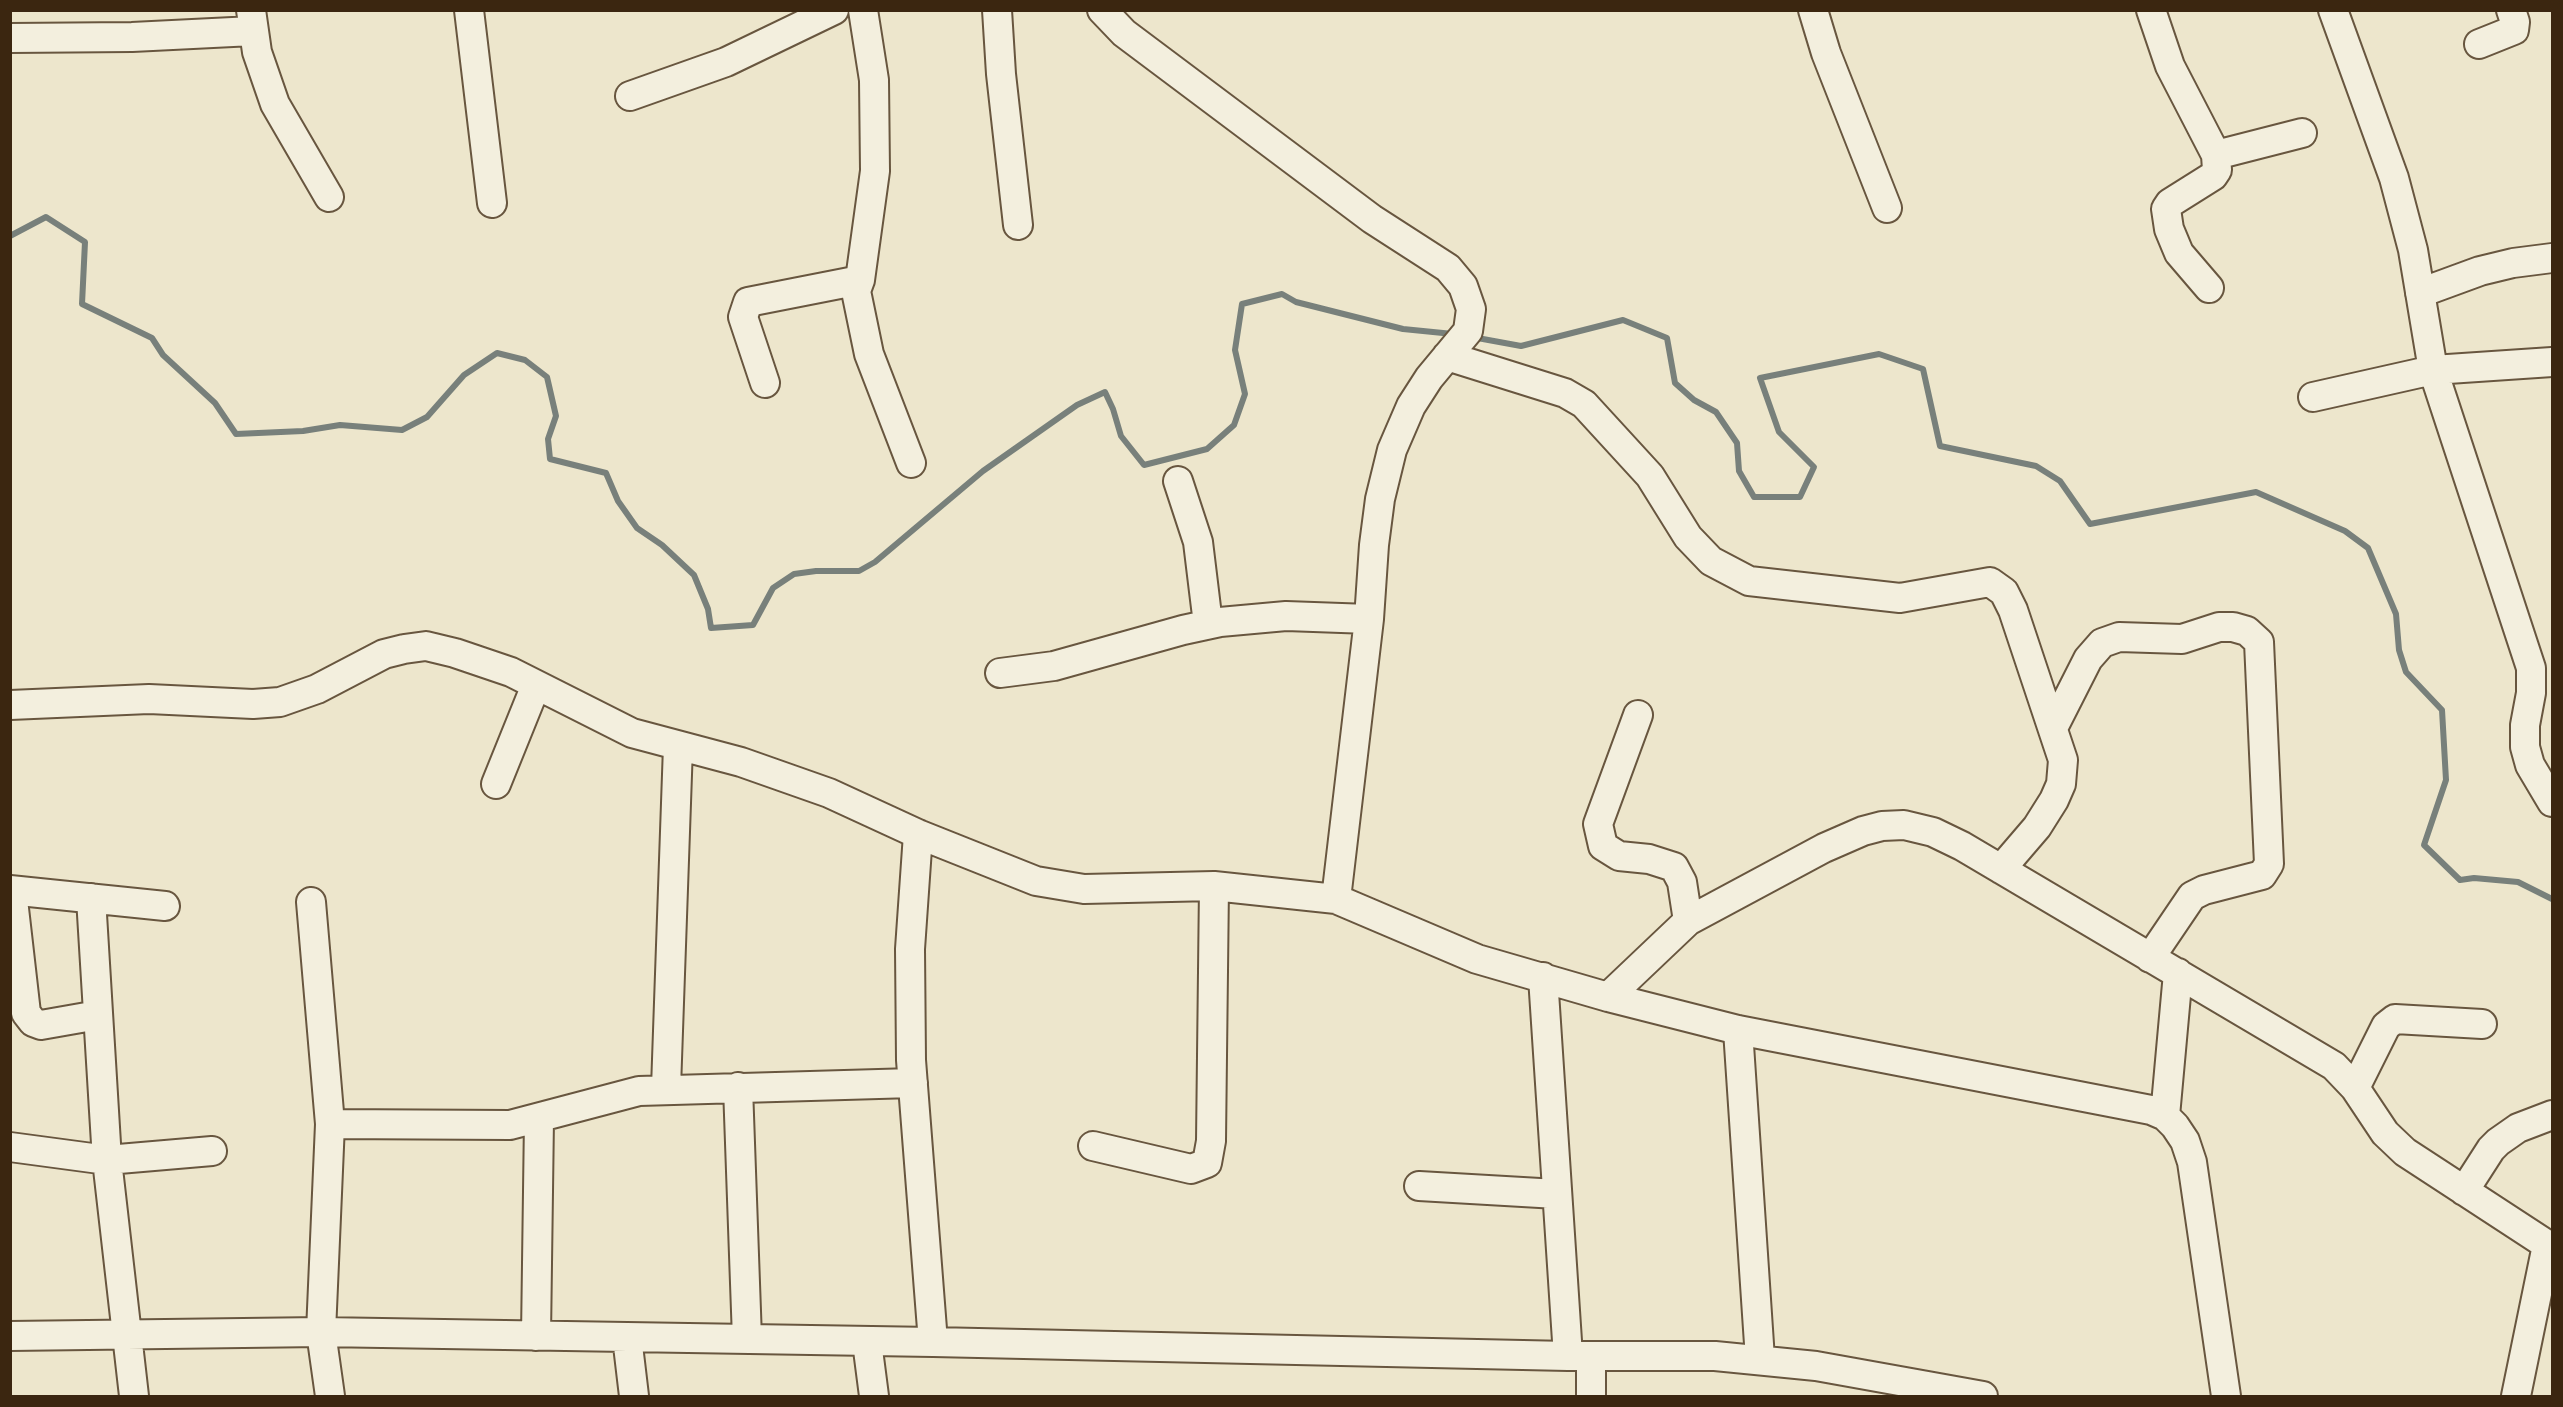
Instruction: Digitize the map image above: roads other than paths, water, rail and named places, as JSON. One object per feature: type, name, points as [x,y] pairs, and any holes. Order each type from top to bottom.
[{"type":"street","points":[[469,10],[492,203]]},
{"type":"street","points":[[630,96],[726,62],[834,10]]},
{"type":"street","points":[[863,10],[874,80],[875,171],[860,280],[856,291],[868,354],[911,463]]},
{"type":"street","points":[[997,10],[1000,74],[1018,225]]},
{"type":"street","points":[[1102,10],[1124,33],[1363,213],[1398,238],[1448,268],[1463,286],[1471,309],[1468,331],[1411,406],[1392,450],[1377,522],[1369,619],[1336,899]]},
{"type":"street","points":[[1813,10],[1826,53],[1887,208]]},
{"type":"street","points":[[2151,10],[2170,66],[2216,155],[2217,170],[2212,176],[2170,203],[2166,209],[2169,229],[2179,253],[2209,288]]},
{"type":"street","points":[[2333,10],[2394,178],[2414,250],[2433,370],[2531,668],[2531,693],[2525,725],[2525,747],[2530,765],[2553,802]]},
{"type":"street","points":[[2480,44],[2514,30],[2516,22],[2511,10]]},
{"type":"street","points":[[10,38],[132,37],[252,21],[266,84],[275,104],[329,197]]},
{"type":"street","points":[[2216,155],[2302,133]]},
{"type":"street","points":[[2421,293],[2481,271],[2513,263],[2553,258]]},
{"type":"street","points":[[765,383],[743,317],[748,302],[860,280]]},
{"type":"street","points":[[1447,356],[1565,393],[1584,404],[1650,476],[1688,537],[1711,561],[1749,581],[1900,598],[1990,582],[2004,592],[2013,610],[2063,760],[2061,784],[2054,800],[2037,827],[2001,869]]},
{"type":"street","points":[[2313,397],[2433,370],[2553,362]]},
{"type":"street","points":[[1178,481],[1198,542],[1208,624]]},
{"type":"street","points":[[1000,673],[1054,666],[1208,624],[1286,616],[1369,619]]},
{"type":"street","points":[[2053,728],[2088,659],[2102,643],[2119,637],[2182,639],[2219,627],[2233,627],[2247,631],[2259,642],[2269,864],[2262,874],[2204,890],[2192,896],[2150,958]]},
{"type":"street","points":[[10,705],[149,699],[253,704],[280,702],[317,689],[384,654],[426,646],[498,667],[620,728],[790,778],[918,834],[1036,881],[1057,886],[1112,889],[1214,886],[1336,899],[1478,959],[1608,997],[1738,1030],[2124,1105],[2165,1116],[2185,1141],[2192,1162],[2226,1396]]},
{"type":"street","points":[[495,784],[537,685]]},
{"type":"street","points":[[1638,715],[1598,824],[1603,846],[1619,856],[1649,859],[1674,867],[1682,882],[1688,921]]},
{"type":"street","points":[[666,1088],[678,746]]},
{"type":"street","points":[[1608,997],[1688,921],[1824,848],[1863,831],[1882,826],[1904,825],[1933,832],[1962,846],[2334,1066],[2355,1088],[2392,1141],[2550,1246],[2516,1396]]},
{"type":"street","points":[[918,834],[910,948],[913,1083],[933,1342]]},
{"type":"street","points":[[1093,1146],[1191,1169],[1207,1163],[1211,1141],[1214,886]]},
{"type":"street","points":[[98,1015],[41,1025],[33,1022],[26,1013],[11,890],[165,906]]},
{"type":"street","points":[[91,898],[107,1160],[134,1396]]},
{"type":"street","points":[[311,902],[330,1124],[321,1332],[330,1396]]},
{"type":"street","points":[[2165,1116],[2178,973]]},
{"type":"street","points":[[1543,977],[1557,1194],[1579,1356],[1591,1396]]},
{"type":"street","points":[[2355,1088],[2386,1026],[2395,1019],[2482,1024]]},
{"type":"street","points":[[1738,1030],[1760,1359]]},
{"type":"street","points":[[330,1124],[510,1125],[623,1095],[666,1088],[913,1083]]},
{"type":"street","points":[[738,1087],[747,1339]]},
{"type":"street","points":[[2464,1191],[2498,1142],[2518,1128],[2553,1115]]},
{"type":"street","points":[[536,1336],[539,1119]]},
{"type":"street","points":[[10,1147],[107,1160],[212,1151]]},
{"type":"street","points":[[1419,1186],[1557,1194]]},
{"type":"street","points":[[10,1336],[321,1332],[1579,1356],[1715,1356],[1816,1366],[1983,1396]]},
{"type":"street","points":[[627,1337],[634,1396]]},
{"type":"street","points":[[867,1342],[874,1396]]},
{"type":"waterway","points":[[10,236],[46,217],[85,242],[82,304],[152,338],[163,355],[215,403],[236,434],[303,431],[340,425],[402,430],[427,417],[464,375],[497,353],[525,360],[547,377],[556,416],[548,439],[550,459],[606,473],[618,501],[637,528],[662,545],[694,575],[708,609],[711,628],[753,625],[773,588],[794,574],[816,571],[859,571],[875,562],[983,471],[1077,405],[1105,392],[1121,436],[1144,465],[1207,449],[1234,425],[1245,394],[1235,350],[1242,304],[1282,294],[1296,302],[1403,329],[1453,334]]},
{"type":"waterway","points":[[1472,337],[1521,346],[1623,320],[1667,338],[1675,383],[1694,400],[1716,412],[1737,443],[1739,471],[1754,497],[1800,497],[1814,467],[1779,432],[1760,378],[1879,354],[1923,369],[1940,446],[2036,466],[2060,481],[2090,524],[2256,492],[2345,531],[2368,548],[2396,614],[2399,650],[2406,672],[2442,710],[2446,780],[2424,845],[2460,880],[2474,878],[2518,882],[2552,899]]}]
